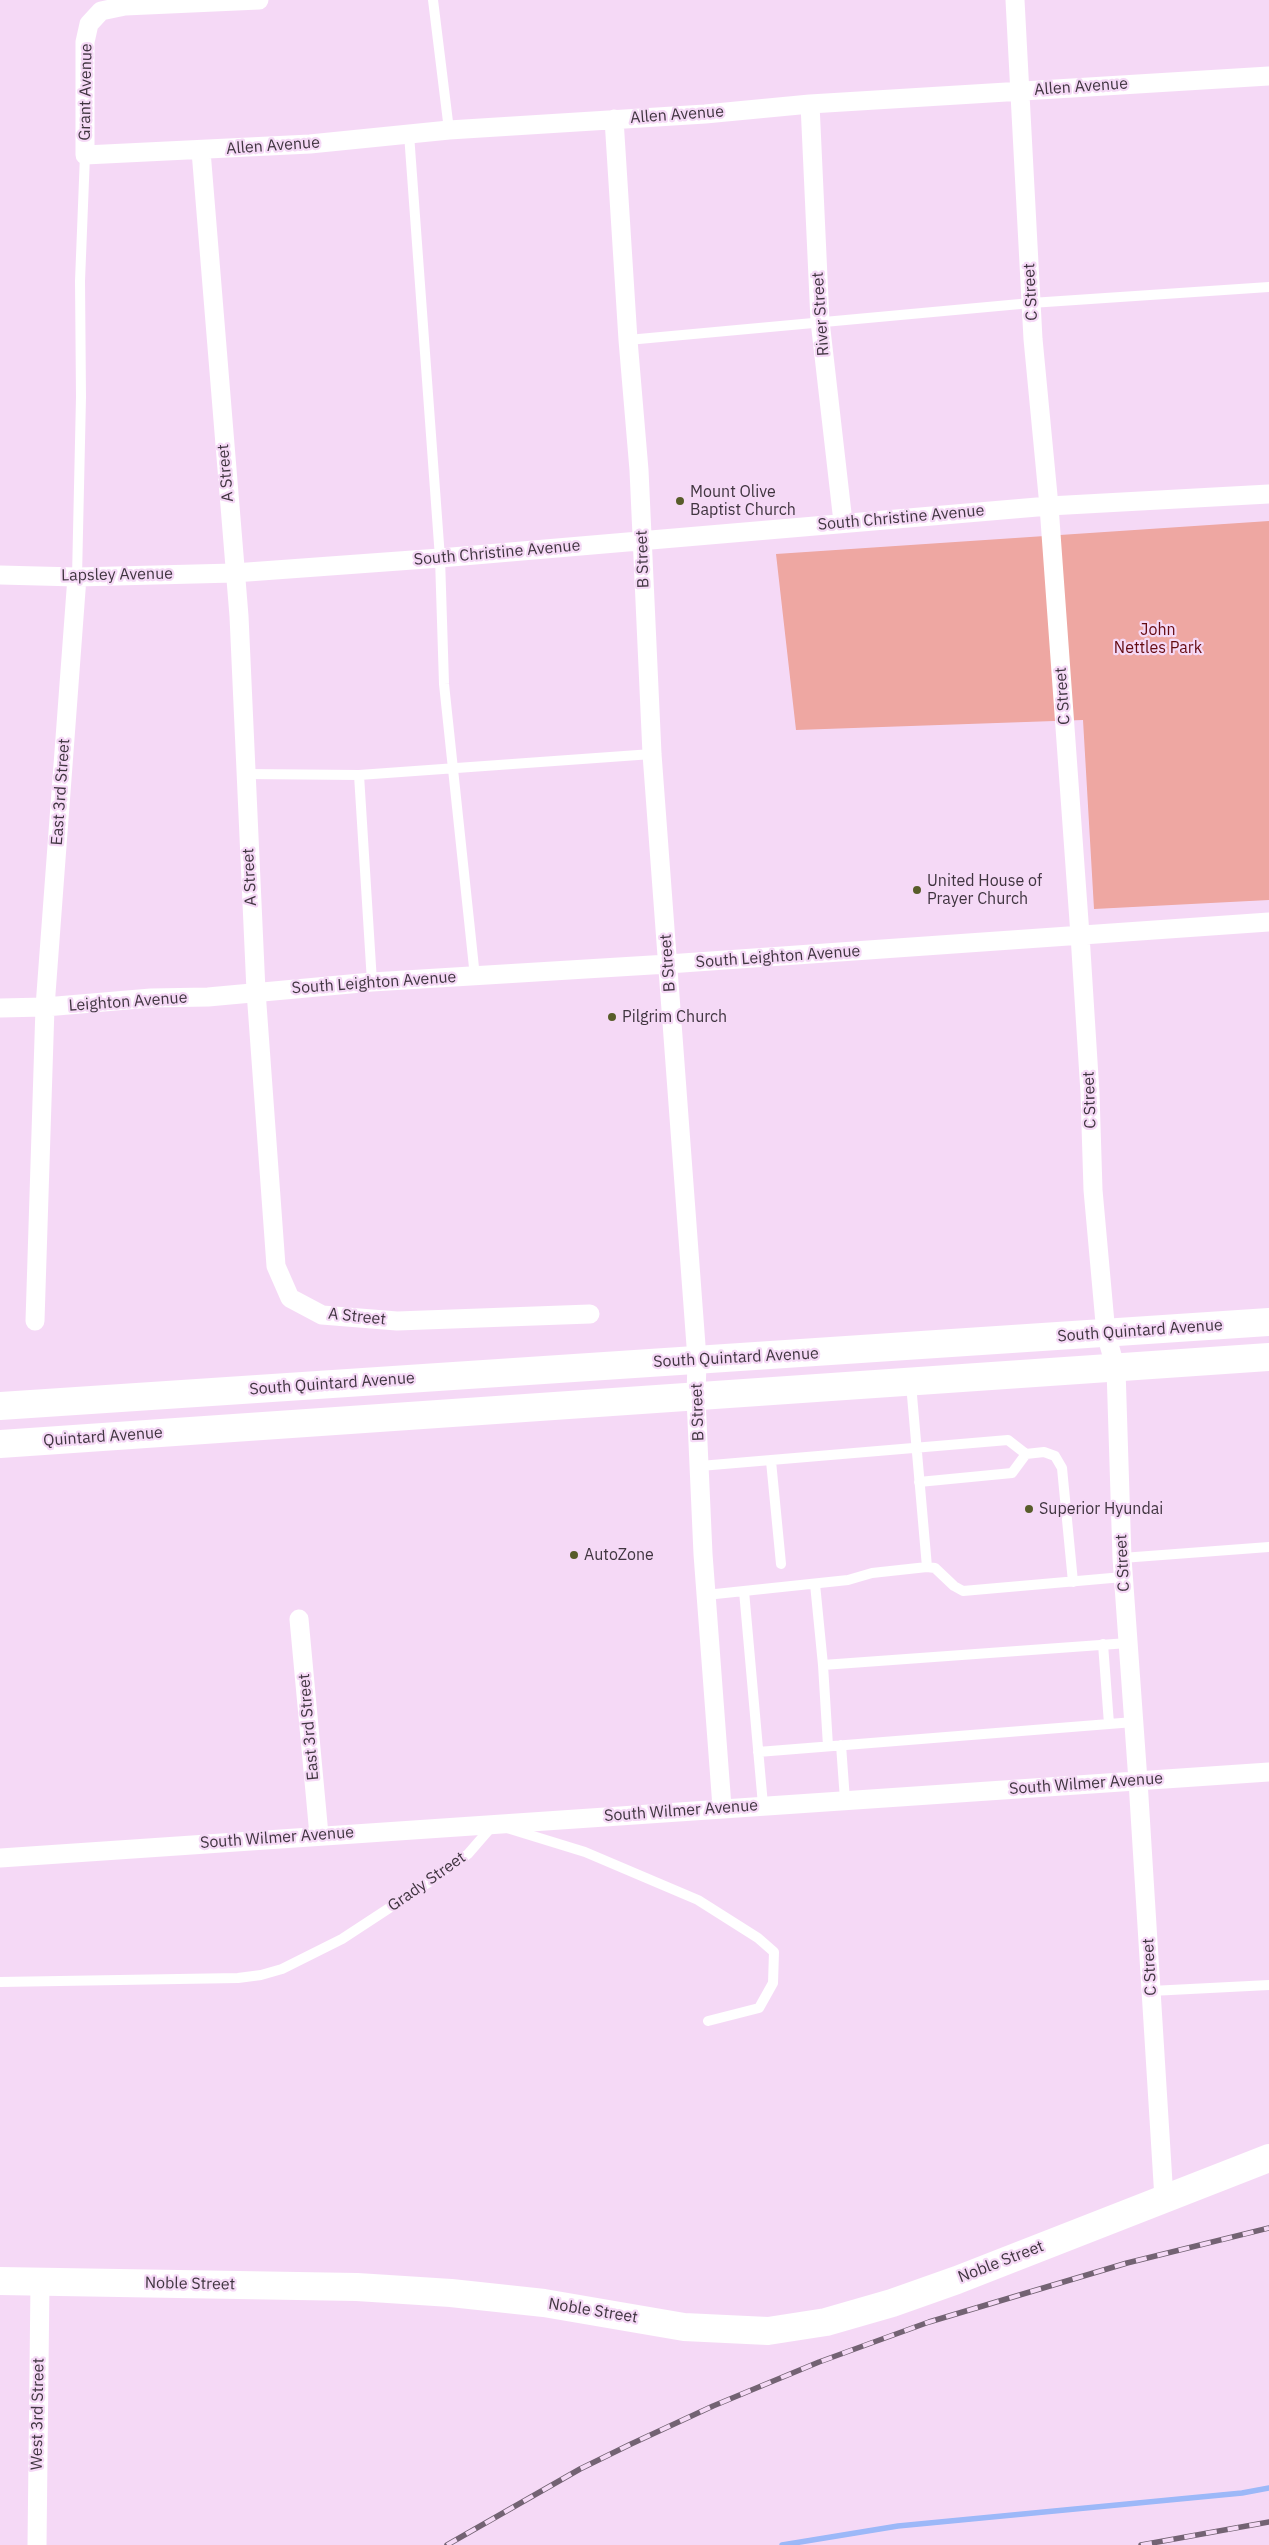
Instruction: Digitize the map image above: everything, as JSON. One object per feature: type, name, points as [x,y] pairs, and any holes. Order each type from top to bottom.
[{"type":"main road","name":"South Quintard Avenue","points":[[0,1406],[1269,1322]]},
{"type":"main road","name":"South Quintard Avenue","points":[[207,1429],[696,1398],[910,1380],[1116,1369],[1269,1357]]},
{"type":"main road","name":"Quintard Avenue","points":[[0,1444],[207,1429]]},
{"type":"main road","name":"Noble Street","points":[[0,2282],[357,2287],[451,2293],[544,2303],[684,2327],[768,2331],[826,2322],[892,2303],[957,2280],[1269,2158]]},
{"type":"street","name":"Grant Avenue","points":[[85,155],[85,42],[89,24],[101,11],[125,6],[259,0]]},
{"type":"street","name":"C Street","points":[[1015,0],[1031,303],[1049,506],[1080,935],[1090,1093],[1093,1190],[1106,1334],[1116,1369],[1122,1567],[1138,1781],[1164,2199]]},
{"type":"street","name":"Allen Avenue","points":[[85,155],[201,151],[310,144],[449,130],[705,114],[810,104],[1269,76]]},
{"type":"street","name":"River Street","points":[[810,104],[820,321],[843,522]]},
{"type":"street","name":"B Street","points":[[614,119],[643,541],[652,754],[697,1359],[696,1398],[706,1595],[722,1808]]},
{"type":"street","name":"A Street","points":[[201,151],[239,616],[256,991],[276,1266],[290,1298],[322,1314],[397,1321],[590,1314]]},
{"type":"street","name":"South Christine Avenue","points":[[234,573],[742,534],[843,522],[1049,506],[1269,494]]},
{"type":"street","name":"Lapsley Avenue","points":[[0,575],[77,577],[234,573]]},
{"type":"street","name":"East 3rd Street","points":[[35,1321],[45,1007],[77,577]]},
{"type":"street","name":"South Leighton Avenue","points":[[256,991],[1269,922]]},
{"type":"street","name":"Leighton Avenue","points":[[0,1008],[45,1007],[151,998],[208,997],[256,991]]},
{"type":"street","name":"East 3rd Street","points":[[299,1619],[319,1835]]},
{"type":"street","name":"South Wilmer Avenue","points":[[0,1858],[1269,1772]]},
{"type":"street","name":"West 3rd Street","points":[[36,2545],[40,2282]]},
{"type":"lane","points":[[434,0],[449,130]]},
{"type":"lane","points":[[409,134],[440,558],[444,684],[474,977]]},
{"type":"lane","points":[[77,577],[81,396],[80,281],[85,155]]},
{"type":"lane","points":[[628,340],[1031,303],[1269,287]]},
{"type":"lane","points":[[245,774],[359,774],[652,754]]},
{"type":"lane","points":[[359,774],[372,982]]},
{"type":"lane","points":[[910,1380],[926,1567]]},
{"type":"lane","points":[[700,1466],[1008,1440],[1026,1454],[1044,1452],[1055,1456],[1062,1468],[1073,1582]]},
{"type":"lane","points":[[919,1482],[1012,1473],[1026,1454]]},
{"type":"lane","points":[[771,1461],[781,1564]]},
{"type":"lane","points":[[706,1595],[848,1580],[872,1573],[926,1567],[935,1568],[954,1586],[963,1591],[1073,1582],[1122,1567],[1269,1547]]},
{"type":"lane","points":[[815,1584],[828,1746]]},
{"type":"lane","points":[[744,1591],[763,1805]]},
{"type":"lane","points":[[823,1665],[1128,1643]]},
{"type":"lane","points":[[1103,1644],[1108,1724]]},
{"type":"lane","points":[[758,1752],[1134,1722]]},
{"type":"lane","points":[[841,1745],[845,1800]]},
{"type":"lane","points":[[494,1824],[586,1852],[698,1900],[758,1938],[774,1952],[773,1983],[759,2008],[708,2021]]},
{"type":"lane","name":"Grady Street","points":[[0,1982],[238,1978],[261,1975],[282,1969],[342,1940],[432,1880],[468,1854],[494,1824]]},
{"type":"lane","points":[[1151,1991],[1269,1985]]},
{"type":"green space","name":"John Nettles Park","points":[[1269,521],[1269,900],[1094,909],[1083,720],[796,730],[776,554]]},
{"type":"waterway","points":[[782,2545],[898,2526],[1242,2493],[1269,2488]]},
{"type":"railway","points":[[447,2545],[580,2469],[713,2406],[819,2362],[929,2322],[1127,2263],[1269,2228]]},
{"type":"railway","points":[[1141,2545],[1269,2522]]},
{"type":"place","name":"Mount Olive Baptist Church","points":[[680,501]]},
{"type":"place","name":"United House of Prayer Church","points":[[917,890]]},
{"type":"place","name":"Pilgrim Church","points":[[612,1017]]},
{"type":"place","name":"Superior Hyundai","points":[[1029,1509]]},
{"type":"place","name":"AutoZone","points":[[574,1555]]}]
